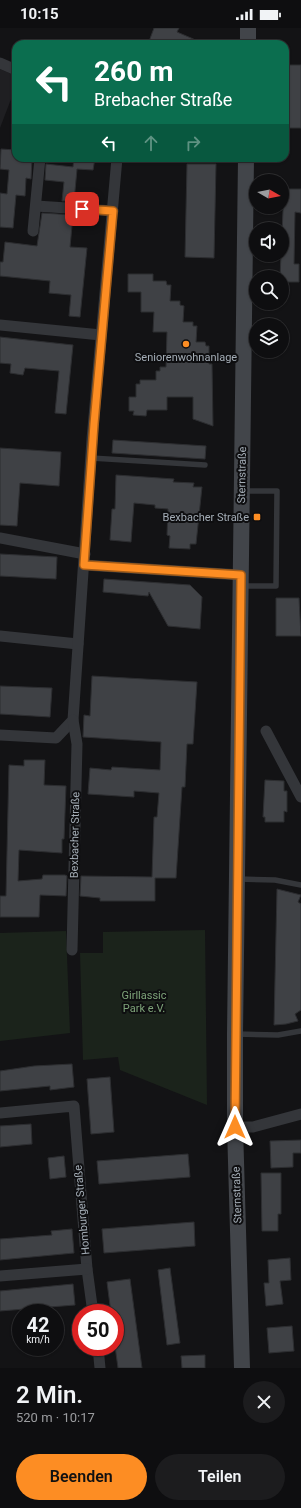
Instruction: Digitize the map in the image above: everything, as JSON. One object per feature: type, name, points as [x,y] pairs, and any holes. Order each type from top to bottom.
[{"type":"main road","points":[[248,28],[248,40]]},
{"type":"main road","name":"Sternstraße","points":[[246,162],[249,184],[250,318]]},
{"type":"main road","name":"Sternstraße","points":[[242,1368],[235,1127],[235,1034],[242,491],[249,358]]},
{"type":"street","points":[[0,64],[12,68]]},
{"type":"street","points":[[33,231],[40,162]]},
{"type":"street","name":"Bexbacher Straße","points":[[72,950],[77,744],[73,720],[91,458],[117,162]]},
{"type":"street","points":[[36,206],[113,211]]},
{"type":"street","points":[[0,325],[101,335]]},
{"type":"street","points":[[0,538],[84,560],[241,581]]},
{"type":"street","points":[[0,636],[78,644]]},
{"type":"street","points":[[0,735],[56,738],[73,720]]},
{"type":"street","points":[[266,731],[301,797]]},
{"type":"street","name":"Homburger Straße","points":[[0,1113],[74,1106],[92,1304]]},
{"type":"street","points":[[235,1127],[253,1127],[301,1114]]},
{"type":"street","points":[[0,1276],[88,1269]]},
{"type":"street","points":[[99,1356],[100,1368]]},
{"type":"lane","points":[[91,458],[205,465]]},
{"type":"lane","points":[[241,581],[276,586],[277,491],[242,491]]},
{"type":"lane","points":[[237,879],[276,880],[301,885]]},
{"type":"lane","points":[[235,1034],[278,1035],[301,1031]]},
{"type":"shaded area","points":[[0,69],[12,74],[12,96],[0,128]]},
{"type":"green space","name":"Girllassic Park e.V.","points":[[205,930],[207,1105],[120,1070],[118,1057],[83,1060],[80,953],[103,953],[103,932]]},
{"type":"green space","points":[[66,931],[70,1033],[0,1041],[0,933]]},
{"type":"building","points":[[154,28],[179,28],[177,32],[196,40],[150,40]]},
{"type":"building","points":[[289,65],[301,65],[301,128],[289,128]]},
{"type":"building","points":[[1,149],[12,150],[12,162],[32,162],[31,179],[26,178],[25,196],[16,195],[13,228],[0,227],[0,193],[7,194],[9,170],[0,169]]},
{"type":"building","points":[[74,162],[94,162],[93,170],[77,169],[74,201],[62,201],[64,182],[45,180],[46,164],[73,167]]},
{"type":"building","points":[[187,164],[216,164],[214,258],[185,257]]},
{"type":"building","points":[[289,189],[301,189],[301,213],[295,212],[294,264],[299,264],[299,282],[289,282],[289,270],[280,270],[281,262],[289,262],[289,222],[282,222],[283,214],[289,214]]},
{"type":"building","points":[[42,213],[73,215],[70,247],[87,248],[80,317],[69,316],[71,295],[49,293],[50,281],[0,276],[0,262],[3,262],[5,242],[37,246]]},
{"type":"building","name":"Seniorenwohnanlage","points":[[128,274],[153,274],[153,281],[166,281],[167,285],[171,285],[170,301],[180,301],[180,305],[184,306],[183,322],[193,322],[193,326],[197,326],[196,342],[205,342],[206,346],[209,346],[209,364],[212,364],[213,426],[193,419],[193,397],[167,397],[167,410],[147,410],[146,416],[133,415],[134,411],[129,411],[129,397],[136,397],[136,384],[140,384],[140,380],[156,380],[156,371],[160,371],[160,367],[166,367],[167,332],[153,332],[154,312],[141,312],[141,292],[128,292]]},
{"type":"building","points":[[0,337],[73,345],[66,414],[55,413],[59,371],[25,368],[23,375],[10,373],[11,364],[0,363]]},
{"type":"building","points":[[113,440],[206,446],[205,459],[112,453]]},
{"type":"building","points":[[0,448],[61,452],[59,486],[20,483],[17,526],[0,525]]},
{"type":"building","points":[[116,475],[174,479],[173,482],[194,483],[193,487],[202,487],[196,544],[190,544],[190,549],[169,548],[170,536],[167,535],[168,509],[155,508],[155,505],[134,503],[131,542],[110,540],[112,509],[115,509]]},
{"type":"building","points":[[0,554],[57,557],[56,579],[0,576]]},
{"type":"building","points":[[104,579],[190,585],[202,597],[200,629],[168,626],[149,592],[148,596],[103,592]]},
{"type":"building","points":[[276,598],[299,598],[301,636],[276,636]]},
{"type":"building","points":[[92,676],[197,682],[193,744],[187,744],[185,787],[182,787],[176,878],[155,878],[155,901],[100,901],[100,898],[80,896],[81,876],[152,877],[154,817],[157,817],[159,793],[134,791],[134,797],[88,794],[90,768],[111,770],[112,767],[160,770],[161,742],[83,737],[84,715],[90,716]]},
{"type":"building","points":[[0,686],[52,688],[50,717],[0,714]]},
{"type":"building","points":[[24,760],[45,760],[44,785],[66,786],[64,839],[62,839],[62,853],[19,850],[18,881],[42,879],[43,875],[65,875],[67,876],[66,896],[40,895],[39,917],[0,917],[0,896],[6,896],[9,765],[24,766]]},
{"type":"building","points":[[265,780],[284,781],[284,791],[287,791],[287,812],[284,811],[284,822],[265,822],[265,817],[263,817]]},
{"type":"building","points":[[277,889],[301,895],[298,902],[301,904],[301,1010],[295,1014],[298,1021],[274,1025]]},
{"type":"building","points":[[72,1064],[74,1087],[50,1090],[50,1086],[0,1091],[0,1071],[34,1066]]},
{"type":"building","points":[[110,1077],[114,1132],[91,1134],[87,1079]]},
{"type":"building","points":[[31,1124],[32,1144],[0,1147],[0,1126]]},
{"type":"building","points":[[301,1140],[301,1153],[293,1153],[293,1167],[271,1168],[270,1141]]},
{"type":"building","points":[[188,1154],[190,1177],[99,1184],[97,1161]]},
{"type":"building","points":[[64,1156],[66,1177],[50,1179],[48,1158]]},
{"type":"building","points":[[261,1173],[281,1173],[281,1214],[278,1214],[278,1231],[262,1231]]},
{"type":"building","points":[[194,1222],[195,1246],[104,1253],[102,1229]]},
{"type":"building","points":[[72,1229],[74,1253],[0,1260],[0,1239],[52,1235],[51,1231]]},
{"type":"building","points":[[290,1258],[291,1280],[280,1281],[283,1304],[266,1306],[264,1283],[269,1283],[268,1260]]},
{"type":"building","points":[[170,1268],[180,1343],[167,1345],[158,1270]]},
{"type":"building","points":[[130,1279],[142,1368],[118,1368],[116,1356],[124,1356],[124,1304],[110,1304],[107,1282]]},
{"type":"building","points":[[73,1284],[75,1304],[64,1306],[64,1304],[12,1304],[12,1310],[0,1311],[0,1291]]},
{"type":"building","points":[[292,1326],[294,1351],[269,1353],[267,1328]]},
{"type":"building","points":[[205,1355],[205,1368],[182,1368],[181,1356]]},
{"type":"place","name":"Seniorenwohnanlage","points":[[186,344]]},
{"type":"place","name":"Bexbacher Straße","points":[[257,517]]},
{"type":"route","points":[[82,209],[113,211],[101,335],[84,565],[190,573],[241,575],[235,1127]]}]
